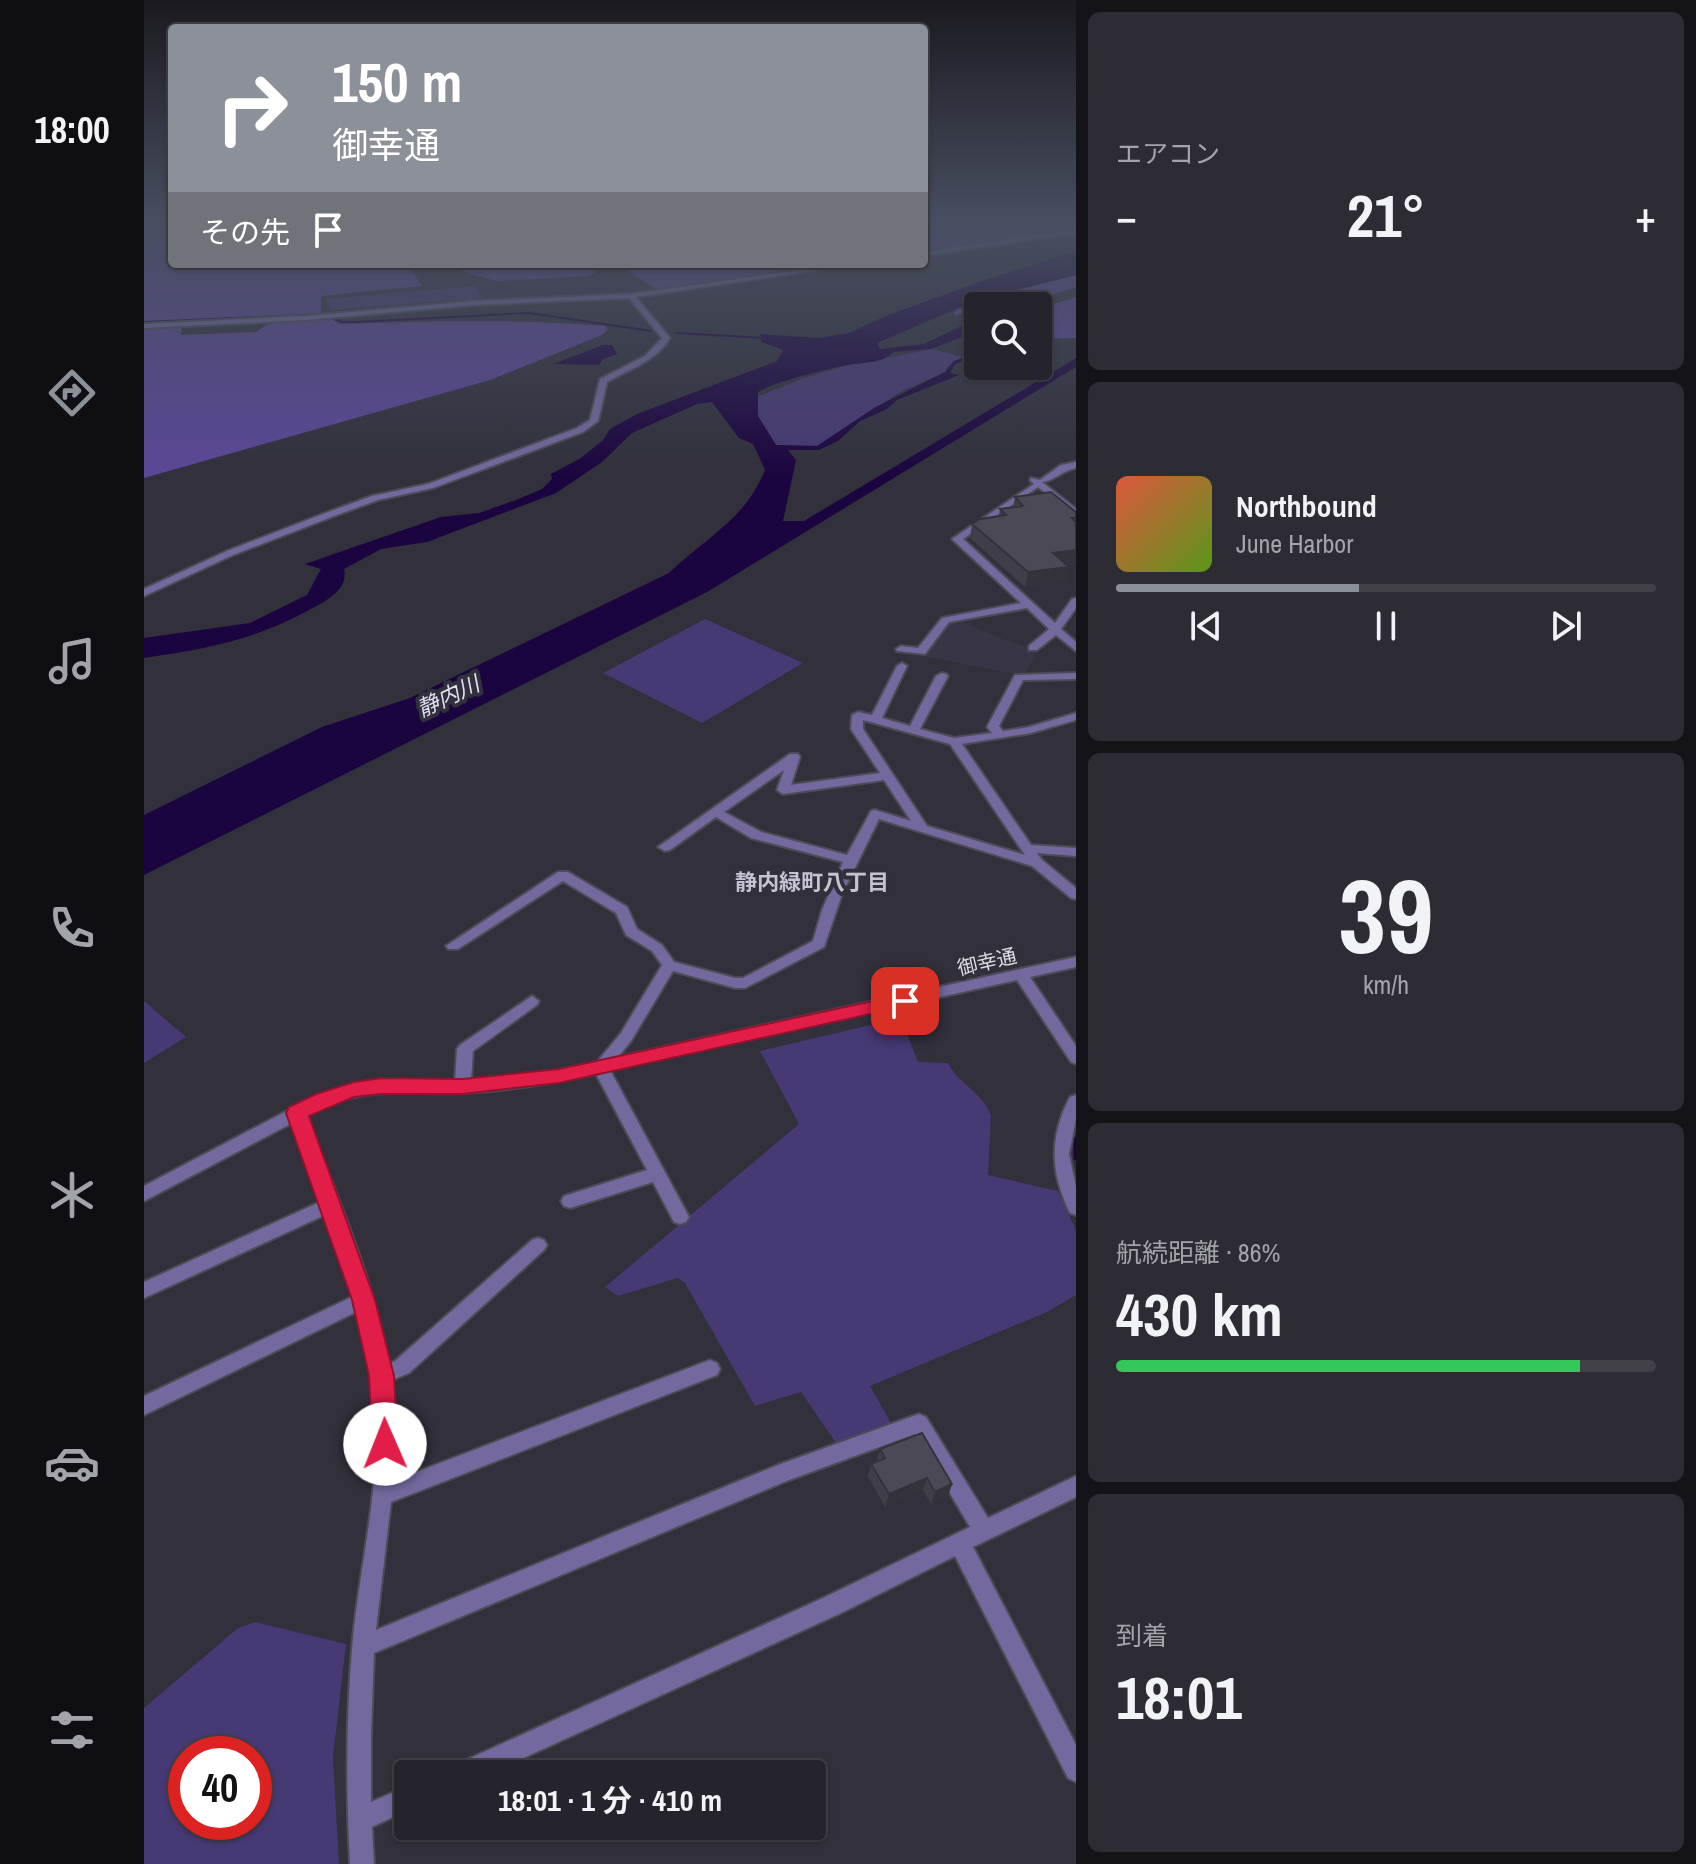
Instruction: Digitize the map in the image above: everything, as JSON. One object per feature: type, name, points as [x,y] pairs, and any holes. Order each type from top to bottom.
[{"type":"street","points":[[144,326],[474,305]]},
{"type":"street","points":[[144,593],[230,553],[331,514],[375,498],[430,486],[580,430],[594,421],[603,381],[651,355],[664,343],[666,338],[638,305]]},
{"type":"street","points":[[1076,465],[1064,467],[1037,482],[957,539],[1076,648]]},
{"type":"street","points":[[1037,482],[1076,513]]},
{"type":"street","points":[[1033,648],[1055,630],[1076,601]]},
{"type":"street","points":[[901,649],[921,652],[946,620],[1029,605]]},
{"type":"street","points":[[875,720],[902,666]]},
{"type":"street","points":[[914,730],[942,676]]},
{"type":"street","points":[[1001,735],[993,727],[1019,677],[1076,676]]},
{"type":"street","points":[[923,829],[857,729],[858,715],[954,742],[1073,720]]},
{"type":"street","points":[[954,742],[1037,863],[1076,895]]},
{"type":"street","points":[[665,847],[794,757],[783,790],[886,776]]},
{"type":"street","points":[[717,813],[756,835],[851,860]]},
{"type":"street","points":[[453,946],[563,875],[622,910],[631,932],[657,948],[669,965],[745,983],[819,944],[822,928],[851,860],[875,814],[1037,863]]},
{"type":"street","points":[[1029,849],[1076,852]]},
{"type":"street","name":"御幸通","points":[[144,1194],[323,1099],[354,1090],[382,1086],[463,1087],[601,1068],[1076,962]]},
{"type":"street","points":[[669,965],[626,1037],[601,1068],[680,1217]]},
{"type":"street","points":[[1021,975],[1076,1058]]},
{"type":"street","points":[[463,1087],[465,1049],[532,1001]]},
{"type":"street","points":[[1076,1101],[1063,1126],[1060,1156],[1064,1182],[1076,1208]]},
{"type":"street","points":[[297,1113],[363,1300],[381,1376],[386,1419],[383,1495],[363,1647],[358,1748],[362,1864]]},
{"type":"street","points":[[570,1201],[657,1174]]},
{"type":"street","points":[[144,1290],[330,1205]]},
{"type":"street","points":[[381,1376],[402,1367],[538,1245]]},
{"type":"street","points":[[144,1406],[363,1300]]},
{"type":"street","points":[[383,1495],[710,1369]]},
{"type":"street","points":[[363,1647],[785,1472],[919,1423],[985,1532]]},
{"type":"street","points":[[491,1760],[960,1544],[1076,1486]]},
{"type":"street","points":[[960,1544],[1076,1770]]},
{"type":"street","points":[[359,1820],[394,1804]]},
{"type":"shaded area","points":[[144,305],[321,305],[321,315],[144,324]]},
{"type":"shaded area","points":[[328,305],[395,305],[331,310]]},
{"type":"shaded area","points":[[1052,305],[1076,305],[1076,338],[1052,339]]},
{"type":"shaded area","points":[[964,307],[964,313],[955,315],[954,312]]},
{"type":"shaded area","points":[[329,318],[341,324],[506,322],[605,326],[608,329],[602,335],[490,380],[144,478],[144,329],[182,327],[181,335],[256,332],[270,322]]},
{"type":"shaded area","points":[[933,349],[962,357],[948,366],[945,372],[902,391],[817,446],[776,445],[758,416],[757,397],[801,379],[845,366]]},
{"type":"shaded area","points":[[705,619],[803,663],[702,723],[603,673]]},
{"type":"shaded area","points":[[963,622],[1038,650],[1025,674],[924,656],[946,623]]},
{"type":"shaded area","points":[[144,1001],[186,1037],[144,1063]]},
{"type":"shaded area","points":[[902,1020],[918,1062],[948,1063],[988,1108],[991,1116],[988,1175],[1058,1191],[1076,1230],[1076,1295],[1047,1312],[870,1386],[891,1423],[836,1443],[801,1392],[755,1406],[685,1283],[678,1278],[618,1296],[605,1287],[799,1124],[760,1051]]},
{"type":"shaded area","points":[[255,1622],[346,1644],[333,1757],[339,1864],[144,1864],[144,1708],[238,1628]]},
{"type":"water","name":"静内川","points":[[916,305],[964,305],[877,343],[880,349],[924,344],[964,325],[964,336],[931,349],[893,352],[878,361],[814,373],[758,392],[758,416],[776,445],[817,446],[874,408],[945,372],[954,361],[964,357],[950,373],[959,375],[897,400],[887,409],[860,421],[838,441],[819,450],[788,450],[796,460],[783,521],[804,521],[1039,380],[1052,380],[1052,372],[1076,358],[1076,367],[707,592],[144,875],[144,815],[322,727],[410,698],[669,573],[736,515],[757,487],[765,470],[753,444],[739,438],[712,402],[697,404],[632,433],[602,462],[556,493],[427,542],[381,549],[344,569],[343,583],[329,598],[269,629],[210,647],[144,658],[144,638],[250,623],[307,595],[321,569],[305,564],[441,517],[479,513],[542,489],[552,479],[551,474],[581,458],[603,440],[610,429],[637,414],[777,361],[783,350],[761,342],[760,334],[819,338],[849,333]]},
{"type":"water","points":[[603,345],[612,345],[617,354],[603,359],[599,365],[553,364]]},
{"type":"building","points":[[1051,492],[1076,512],[1076,518],[1072,518],[1076,522],[1076,550],[1053,553],[1069,567],[1028,572],[972,524],[980,519],[1006,515],[1000,509],[1023,506],[1015,497]]},
{"type":"building","points":[[922,1433],[952,1484],[935,1492],[927,1478],[889,1494],[871,1464],[885,1458],[880,1449]]},
{"type":"waterway","points":[[331,317],[341,322],[355,322],[529,313],[651,331]]},
{"type":"waterway","points":[[144,322],[325,314]]},
{"type":"waterway","points":[[677,333],[766,338]]},
{"type":"waterway","points":[[1076,1139],[1076,1158]]},
{"type":"district","name":"静内緑町八丁目","points":[[812,882]]},
{"type":"route","points":[[385,1444],[386,1419],[373,1337],[363,1300],[297,1113],[323,1099],[354,1090],[382,1086],[463,1087],[559,1076],[905,1001]]}]
